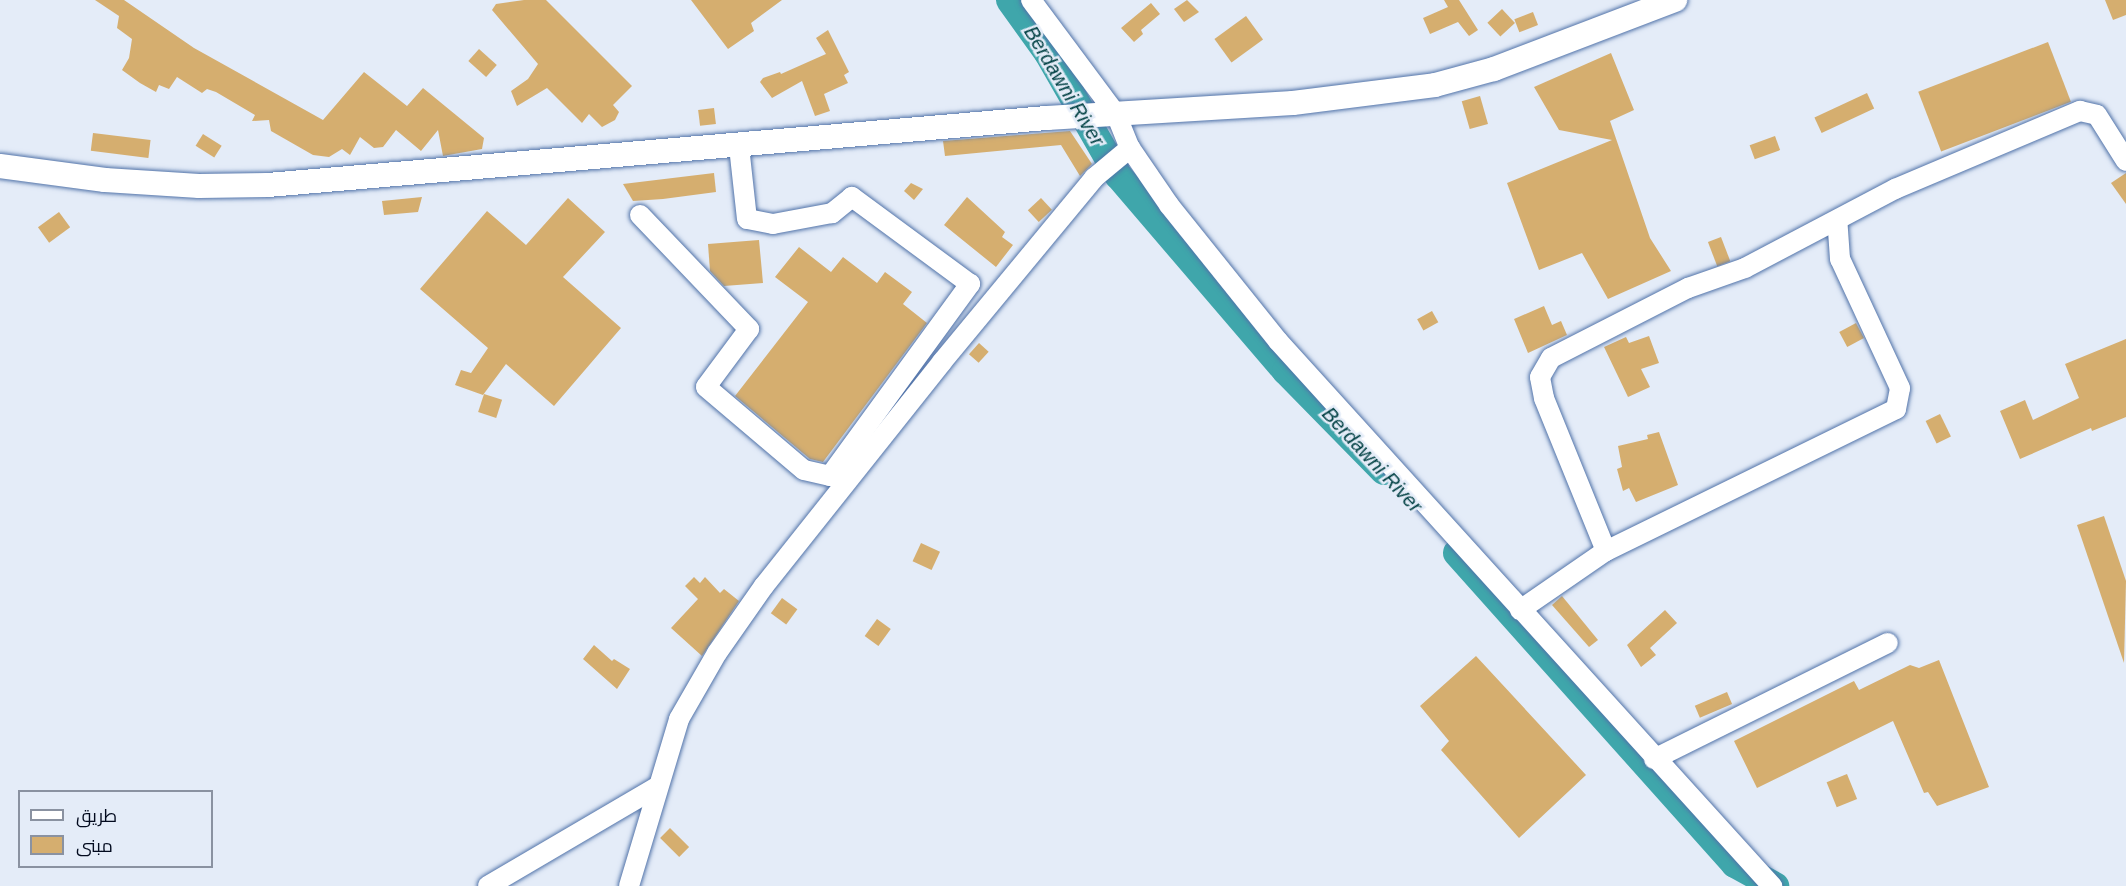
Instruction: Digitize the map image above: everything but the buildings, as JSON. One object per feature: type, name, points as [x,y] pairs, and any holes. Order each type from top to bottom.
[{"type":"main road","points":[[0,166],[117,181],[200,186],[268,185],[1047,118],[1293,103],[1435,84],[1494,69],[1675,0]]},
{"type":"street","points":[[1031,0],[1108,115],[1123,153],[1169,205],[1278,341],[1654,759],[1772,886]]},
{"type":"street","points":[[1606,551],[1544,398],[1540,377],[1545,364],[1611,326],[1688,288],[1745,268],[1895,189],[2080,111],[2097,115],[2126,161]]},
{"type":"street","points":[[640,215],[749,329],[706,387],[804,470],[830,476],[970,284],[852,197],[832,213],[773,224],[747,219],[740,146]]},
{"type":"street","points":[[629,886],[656,788],[690,695],[764,586],[1094,178],[1123,153]]},
{"type":"street","points":[[1520,610],[1606,551],[1896,409],[1900,388],[1840,259],[1837,220]]},
{"type":"street","points":[[1654,759],[1888,643]]},
{"type":"street","points":[[488,886],[656,788]]},
{"type":"waterway","name":"Berdawni River","points":[[1010,0],[1048,53],[1118,175],[1286,371],[1384,471]]},
{"type":"waterway","name":"Berdawni River","points":[[1457,553],[1735,864],[1775,886]]}]
